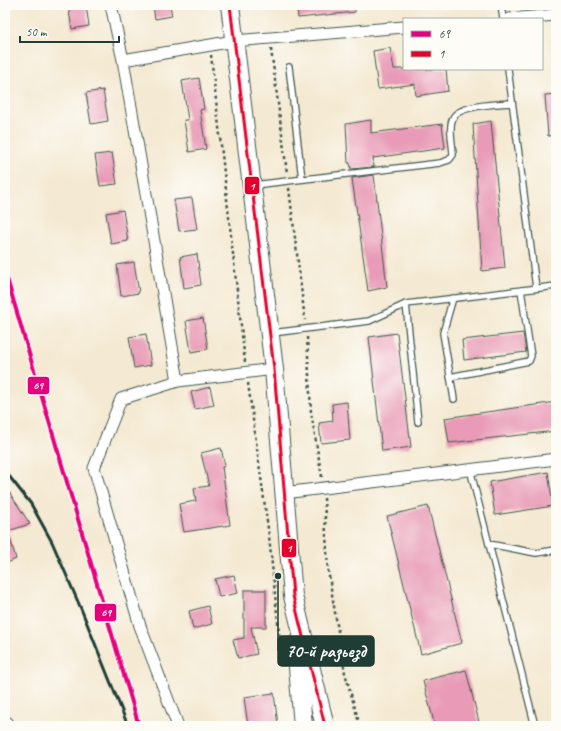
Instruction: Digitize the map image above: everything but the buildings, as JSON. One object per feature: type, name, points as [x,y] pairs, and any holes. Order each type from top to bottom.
[{"type":"main road","points":[[230,5],[274,369],[303,726]]},
{"type":"main road","points":[[293,596],[325,726]]},
{"type":"street","points":[[111,5],[178,381]]},
{"type":"street","points":[[516,18],[555,12]]},
{"type":"street","points":[[122,60],[234,41],[403,28]]},
{"type":"street","points":[[178,726],[140,626],[94,468],[121,398],[178,381],[274,369]]},
{"type":"street","points":[[284,493],[556,459]]},
{"type":"lane","points":[[500,5],[503,18]]},
{"type":"lane","points":[[289,67],[302,180]]},
{"type":"lane","points":[[508,70],[536,288]]},
{"type":"lane","points":[[252,185],[440,163],[449,160],[453,155],[453,116],[461,109],[512,103]]},
{"type":"lane","points":[[270,333],[369,321],[406,304],[556,286]]},
{"type":"lane","points":[[450,377],[529,361],[531,356],[521,290]]},
{"type":"lane","points":[[453,298],[443,333],[454,399]]},
{"type":"lane","points":[[406,304],[418,422]]},
{"type":"lane","points":[[470,469],[535,726]]},
{"type":"lane","points":[[488,544],[536,553],[556,550]]},
{"type":"path","points":[[270,38],[306,329],[311,412],[323,488],[328,570],[345,673],[360,726]]},
{"type":"path","points":[[210,45],[246,372],[269,536],[281,647]]},
{"type":"railway","points":[[5,471],[31,504],[52,542],[82,611],[128,726]]},
{"type":"transit line","name":"1","points":[[230,5],[274,369],[293,596],[325,726]]},
{"type":"transit line","name":"69","points":[[5,272],[139,726]]},
{"type":"place","name":"70-й разьезд","points":[[278,576]]}]
